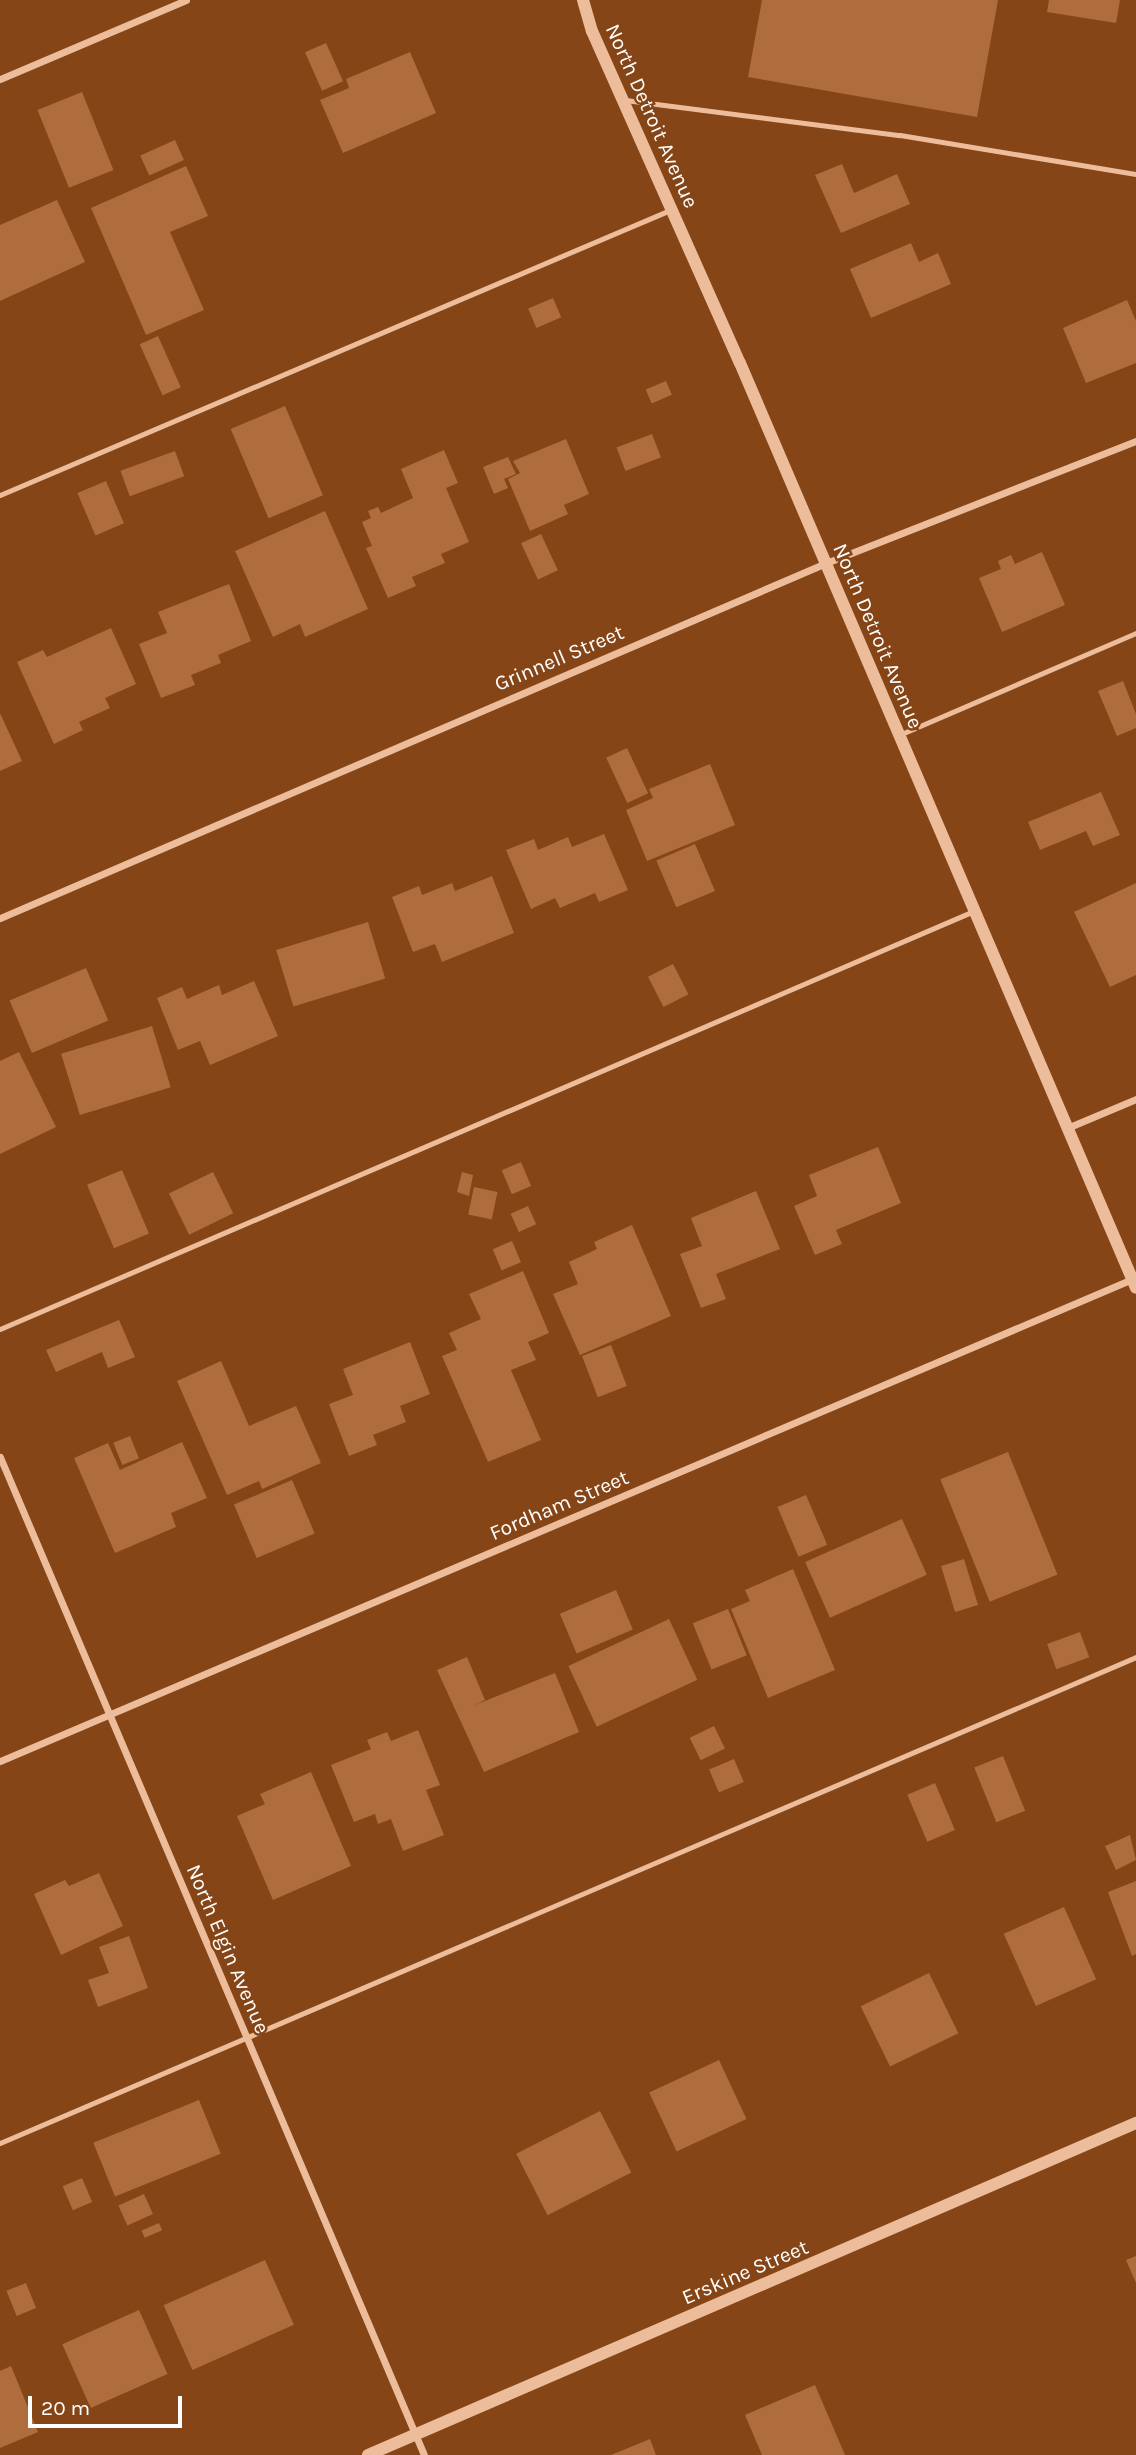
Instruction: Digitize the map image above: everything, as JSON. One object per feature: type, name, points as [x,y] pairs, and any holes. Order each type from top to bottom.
[{"type":"street","points":[[0,79],[186,0]]},
{"type":"street","name":"North Detroit Avenue","points":[[583,0],[622,100],[826,563],[1134,1283]]},
{"type":"street","name":"Grinnell Street","points":[[0,918],[826,563],[1136,441]]},
{"type":"street","points":[[1067,1128],[1136,1099]]},
{"type":"street","name":"Fordham Street","points":[[0,1761],[1134,1283]]},
{"type":"street","name":"North Elgin Avenue","points":[[0,1457],[424,2455]]},
{"type":"street","name":"Erskine Street","points":[[368,2455],[1136,2123]]},
{"type":"lane","points":[[622,100],[900,135],[1136,174]]},
{"type":"lane","points":[[0,495],[672,210]]},
{"type":"lane","points":[[899,735],[1136,633]]},
{"type":"lane","points":[[0,1329],[974,911]]},
{"type":"lane","points":[[0,2143],[1136,1657]]},
{"type":"building","points":[[762,0],[998,0],[977,117],[748,77]]},
{"type":"building","points":[[1049,0],[1120,0],[1116,23],[1047,12]]},
{"type":"building","points":[[326,43],[343,81],[322,91],[305,52]]},
{"type":"building","points":[[410,52],[436,113],[343,153],[320,100],[349,88],[346,79]]},
{"type":"building","points":[[82,92],[113,170],[69,188],[37,110]]},
{"type":"building","points":[[175,140],[184,160],[149,176],[140,155]]},
{"type":"building","points":[[842,164],[854,193],[897,174],[910,204],[841,233],[815,175]]},
{"type":"building","points":[[186,166],[208,216],[170,232],[204,310],[146,335],[91,208]]},
{"type":"building","points":[[57,200],[85,262],[0,301],[0,225]]},
{"type":"building","points":[[911,243],[919,262],[938,253],[951,284],[871,318],[850,269]]},
{"type":"building","points":[[553,298],[561,317],[536,328],[528,309]]},
{"type":"building","points":[[1127,300],[1136,321],[1136,363],[1086,383],[1063,328]]},
{"type":"building","points":[[158,336],[181,387],[163,395],[140,344]]},
{"type":"building","points":[[666,381],[672,395],[652,403],[646,390]]},
{"type":"building","points":[[285,406],[323,495],[269,518],[231,429]]},
{"type":"building","points":[[652,434],[661,457],[625,471],[617,448]]},
{"type":"building","points":[[566,439],[589,494],[564,505],[568,514],[530,531],[508,479],[520,473],[513,461]]},
{"type":"building","points":[[444,450],[458,483],[446,488],[469,542],[441,554],[445,563],[412,577],[416,586],[388,598],[366,548],[372,546],[362,522],[371,518],[368,511],[378,507],[381,513],[413,498],[401,469]]},
{"type":"building","points":[[175,451],[184,476],[130,496],[120,471]]},
{"type":"building","points":[[508,457],[516,474],[504,479],[508,488],[494,494],[483,467]]},
{"type":"building","points":[[106,481],[124,523],[95,535],[77,493]]},
{"type":"building","points":[[325,511],[368,609],[305,637],[300,624],[273,637],[235,551]]},
{"type":"building","points":[[541,534],[558,570],[538,580],[521,543]]},
{"type":"building","points":[[1042,552],[1065,605],[1002,632],[979,578],[1001,569],[998,561],[1011,555],[1015,564]]},
{"type":"building","points":[[229,584],[251,641],[218,655],[221,663],[191,675],[195,685],[161,698],[139,644],[167,633],[158,612]]},
{"type":"building","points":[[111,628],[136,684],[105,698],[110,708],[79,722],[83,730],[54,744],[17,662],[43,650],[47,657]]},
{"type":"building","points":[[1123,681],[1136,714],[1136,728],[1117,736],[1098,691]]},
{"type":"building","points":[[0,713],[22,761],[0,771]]},
{"type":"building","points":[[627,748],[648,793],[627,803],[606,758]]},
{"type":"building","points":[[710,764],[735,825],[647,861],[626,810],[653,798],[649,789]]},
{"type":"building","points":[[1101,792],[1120,835],[1093,846],[1086,831],[1040,850],[1028,822]]},
{"type":"building","points":[[604,834],[628,890],[599,902],[595,893],[560,908],[555,898],[531,909],[506,850],[534,839],[538,850],[568,837],[572,847]]},
{"type":"building","points":[[695,844],[715,891],[676,907],[656,860]]},
{"type":"building","points":[[492,876],[514,933],[442,962],[435,944],[413,952],[392,897],[419,886],[422,895],[452,883],[455,891]]},
{"type":"building","points":[[1136,883],[1136,975],[1110,987],[1074,912]]},
{"type":"building","points":[[368,922],[385,978],[293,1006],[276,950]]},
{"type":"building","points":[[673,964],[688,994],[663,1007],[648,977]]},
{"type":"building","points":[[86,968],[108,1020],[32,1053],[10,1000]]},
{"type":"building","points":[[254,981],[278,1036],[210,1065],[200,1041],[178,1050],[157,998],[182,987],[187,999],[219,985],[222,995]]},
{"type":"building","points":[[152,1026],[171,1087],[80,1115],[61,1054]]},
{"type":"building","points":[[19,1052],[56,1127],[0,1154],[0,1061]]},
{"type":"building","points":[[878,1147],[901,1203],[836,1230],[842,1244],[815,1255],[794,1206],[817,1196],[809,1175]]},
{"type":"building","points":[[521,1162],[531,1186],[512,1194],[502,1170]]},
{"type":"building","points":[[122,1170],[149,1234],[114,1248],[87,1185]]},
{"type":"building","points":[[213,1172],[233,1213],[189,1235],[169,1193]]},
{"type":"building","points":[[462,1172],[473,1175],[469,1196],[457,1192]]},
{"type":"building","points":[[474,1187],[497,1192],[492,1219],[468,1214]]},
{"type":"building","points":[[756,1191],[780,1249],[716,1274],[726,1299],[701,1308],[680,1254],[702,1246],[691,1218]]},
{"type":"building","points":[[528,1206],[536,1224],[519,1232],[511,1214]]},
{"type":"building","points":[[632,1225],[671,1316],[580,1355],[553,1294],[578,1284],[569,1262],[597,1249],[594,1242]]},
{"type":"building","points":[[512,1241],[521,1262],[502,1270],[493,1249]]},
{"type":"building","points":[[523,1271],[549,1333],[528,1342],[536,1360],[511,1370],[541,1440],[488,1462],[442,1356],[457,1350],[449,1333],[481,1319],[469,1294]]},
{"type":"building","points":[[119,1320],[135,1357],[108,1368],[102,1352],[56,1372],[46,1350]]},
{"type":"building","points":[[410,1342],[430,1394],[400,1406],[406,1422],[373,1435],[377,1445],[349,1456],[329,1404],[353,1395],[343,1369]]},
{"type":"building","points":[[611,1345],[627,1386],[598,1397],[582,1356]]},
{"type":"building","points":[[221,1361],[249,1426],[296,1406],[321,1463],[262,1489],[259,1481],[227,1495],[177,1381]]},
{"type":"building","points":[[130,1436],[139,1458],[122,1465],[113,1443]]},
{"type":"building","points":[[182,1442],[207,1498],[171,1513],[176,1527],[115,1553],[74,1458],[108,1443],[120,1470]]},
{"type":"building","points":[[1008,1452],[1057,1574],[990,1602],[940,1479]]},
{"type":"building","points":[[292,1480],[315,1533],[257,1558],[234,1505]]},
{"type":"building","points":[[806,1495],[827,1545],[799,1557],[777,1507]]},
{"type":"building","points":[[902,1519],[927,1575],[830,1618],[805,1562]]},
{"type":"building","points":[[964,1559],[978,1605],[955,1612],[941,1566]]},
{"type":"building","points":[[793,1569],[835,1670],[768,1698],[731,1609],[750,1601],[745,1590]]},
{"type":"building","points":[[616,1590],[633,1630],[577,1653],[560,1614]]},
{"type":"building","points":[[728,1609],[747,1655],[711,1670],[693,1623]]},
{"type":"building","points":[[669,1619],[697,1680],[597,1727],[568,1666]]},
{"type":"building","points":[[1080,1632],[1089,1657],[1056,1669],[1047,1644]]},
{"type":"building","points":[[467,1657],[485,1700],[472,1706],[555,1673],[579,1732],[484,1772],[437,1670]]},
{"type":"building","points":[[714,1726],[725,1748],[701,1760],[690,1738]]},
{"type":"building","points":[[418,1730],[440,1785],[426,1790],[444,1835],[403,1851],[391,1819],[378,1824],[375,1814],[354,1822],[331,1765],[371,1749],[367,1740],[387,1732],[391,1741]]},
{"type":"building","points":[[1003,1756],[1025,1811],[996,1822],[974,1768]]},
{"type":"building","points":[[734,1759],[744,1782],[719,1793],[709,1770]]},
{"type":"building","points":[[311,1772],[351,1866],[273,1900],[237,1816],[265,1804],[260,1794]]},
{"type":"building","points":[[935,1783],[955,1830],[927,1842],[907,1795]]},
{"type":"building","points":[[1130,1835],[1136,1860],[1116,1870],[1105,1846]]},
{"type":"building","points":[[99,1873],[123,1926],[61,1955],[34,1894],[65,1880],[69,1886]]},
{"type":"building","points":[[1136,1881],[1136,1954],[1132,1956],[1108,1892]]},
{"type":"building","points":[[1064,1907],[1096,1979],[1036,2006],[1004,1934]]},
{"type":"building","points":[[129,1936],[148,1988],[98,2007],[88,1980],[109,1973],[99,1947]]},
{"type":"building","points":[[929,1973],[958,2033],[890,2067],[861,2006]]},
{"type":"building","points":[[719,2060],[746,2119],[677,2151],[649,2093]]},
{"type":"building","points":[[199,2100],[221,2154],[115,2196],[93,2143]]},
{"type":"building","points":[[600,2111],[631,2172],[548,2215],[516,2154]]},
{"type":"building","points":[[82,2178],[92,2202],[73,2210],[63,2186]]},
{"type":"building","points":[[144,2194],[153,2214],[127,2225],[118,2205]]},
{"type":"building","points":[[159,2223],[162,2230],[145,2238],[142,2230]]},
{"type":"building","points":[[1136,2256],[1136,2283],[1126,2260]]},
{"type":"building","points":[[265,2260],[294,2325],[192,2370],[164,2305]]},
{"type":"building","points":[[26,2283],[36,2308],[17,2316],[7,2291]]},
{"type":"building","points":[[139,2310],[167,2374],[91,2408],[62,2344]]},
{"type":"building","points":[[11,2366],[38,2432],[0,2448],[0,2371]]},
{"type":"building","points":[[815,2385],[845,2455],[762,2455],[745,2415]]},
{"type":"building","points":[[650,2439],[656,2455],[611,2455]]}]
